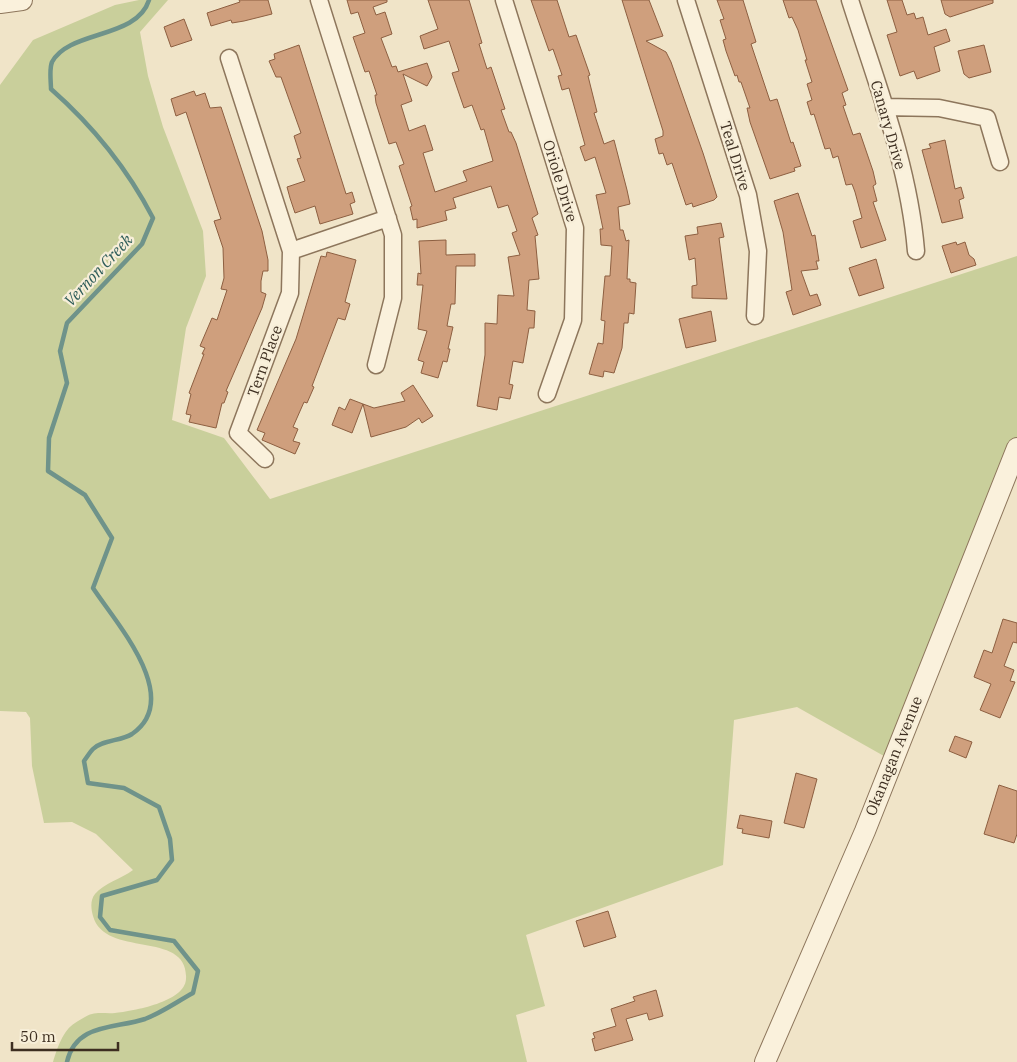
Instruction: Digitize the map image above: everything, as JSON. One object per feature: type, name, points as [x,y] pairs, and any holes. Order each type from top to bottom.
[{"type":"street","points":[[0,3],[22,0]]},
{"type":"street","points":[[319,0],[393,235],[392,298],[376,365]]},
{"type":"street","name":"Oriole Drive","points":[[504,0],[575,228],[573,320],[547,394]]},
{"type":"street","name":"Teal Drive","points":[[686,0],[748,195],[758,251],[755,316]]},
{"type":"street","name":"Canary Drive","points":[[850,0],[884,107],[912,211],[916,252]]},
{"type":"street","name":"Tern Place","points":[[229,58],[291,251],[290,293],[238,433],[265,459]]},
{"type":"street","points":[[884,107],[939,108],[987,118],[1000,162]]},
{"type":"street","points":[[291,251],[388,218]]},
{"type":"street","name":"Okanagan Avenue","points":[[765,1062],[865,831],[1017,448]]},
{"type":"green space","points":[[139,0],[168,0],[140,32],[148,76],[163,127],[203,231],[206,276],[186,328],[172,420],[224,438],[270,499],[1017,256],[1017,444],[891,760],[797,707],[734,720],[723,865],[526,935],[545,1006],[516,1015],[527,1062],[53,1062],[67,1030],[86,1016],[98,1013],[123,1012],[157,1004],[177,994],[183,987],[186,979],[183,964],[174,954],[161,948],[128,942],[113,937],[101,929],[92,913],[93,896],[103,887],[133,870],[96,834],[72,822],[44,823],[32,766],[30,718],[26,712],[0,711],[0,85],[33,40],[115,5]]},
{"type":"building","points":[[239,0],[268,0],[272,14],[232,23],[231,20],[211,26],[207,13],[240,2]]},
{"type":"building","points":[[347,0],[387,0],[387,2],[373,7],[376,15],[385,12],[392,34],[381,38],[392,67],[396,66],[398,72],[427,63],[432,77],[427,86],[403,74],[412,101],[401,105],[409,131],[425,125],[433,150],[423,153],[435,192],[467,181],[463,171],[493,161],[484,129],[481,130],[472,105],[464,108],[452,73],[459,71],[449,41],[424,49],[420,36],[438,29],[428,0],[469,0],[482,43],[479,44],[487,69],[491,67],[505,109],[501,110],[509,132],[511,132],[516,143],[538,214],[532,218],[538,235],[535,236],[539,279],[529,280],[527,310],[535,311],[534,328],[529,328],[523,363],[513,361],[509,384],[513,385],[510,399],[499,397],[497,410],[477,406],[485,355],[485,323],[497,324],[498,295],[514,296],[508,257],[520,255],[512,233],[517,231],[508,205],[498,208],[491,186],[453,198],[456,208],[445,211],[447,220],[417,228],[417,219],[413,220],[410,207],[412,206],[399,166],[404,164],[396,142],[389,144],[376,103],[375,95],[377,95],[369,71],[365,72],[353,37],[365,33],[358,12],[351,14]]},
{"type":"building","points":[[531,0],[557,0],[569,37],[576,35],[590,75],[588,76],[597,112],[594,113],[604,144],[614,140],[630,204],[618,207],[620,230],[623,230],[626,241],[629,240],[627,279],[630,279],[630,282],[636,283],[634,314],[629,313],[628,323],[624,323],[622,348],[614,373],[604,371],[603,377],[589,374],[598,343],[603,344],[605,321],[601,320],[605,276],[610,276],[612,246],[601,245],[600,229],[603,229],[596,195],[606,193],[595,157],[585,161],[580,147],[585,145],[569,88],[562,90],[558,76],[562,75],[553,49],[549,51]]},
{"type":"building","points":[[622,0],[649,0],[663,36],[646,41],[666,52],[671,62],[717,197],[714,200],[693,207],[692,203],[686,205],[672,163],[667,165],[663,153],[659,154],[655,139],[663,136],[663,131]]},
{"type":"building","points":[[717,0],[743,0],[756,42],[751,44],[770,101],[777,99],[791,143],[793,142],[801,166],[794,168],[795,171],[770,179],[750,122],[747,108],[750,108],[741,82],[739,82],[737,75],[735,76],[726,51],[723,40],[726,39],[720,20],[724,19]]},
{"type":"building","points":[[783,0],[816,0],[848,90],[842,93],[846,105],[843,106],[853,135],[860,133],[873,171],[876,184],[873,186],[877,201],[873,202],[886,240],[861,248],[853,221],[862,218],[855,192],[852,184],[846,185],[838,156],[833,158],[830,148],[825,149],[814,114],[811,115],[807,102],[812,100],[807,84],[812,82],[805,60],[807,60],[798,30],[792,17],[789,18]]},
{"type":"building","points":[[887,0],[902,0],[907,15],[914,13],[916,19],[923,17],[928,35],[946,29],[950,41],[934,47],[940,71],[917,79],[914,71],[900,76],[887,35],[897,32]]},
{"type":"building","points":[[941,0],[993,0],[993,3],[950,17],[945,14]]},
{"type":"building","points":[[184,19],[192,40],[171,47],[164,27]]},
{"type":"building","points":[[299,45],[346,194],[352,192],[355,202],[350,204],[353,214],[320,224],[315,206],[295,213],[290,198],[287,187],[305,181],[297,159],[301,158],[294,136],[301,133],[281,77],[276,77],[269,61],[275,59],[274,54]]},
{"type":"building","points":[[984,45],[991,72],[969,78],[964,74],[958,51]]},
{"type":"building","points":[[194,91],[196,96],[205,93],[210,108],[221,107],[262,231],[268,260],[268,271],[263,271],[261,281],[261,292],[266,294],[262,308],[226,391],[228,392],[224,403],[222,403],[216,428],[189,422],[191,415],[186,414],[191,394],[189,393],[204,354],[202,354],[205,348],[200,346],[212,318],[217,320],[227,290],[221,289],[224,278],[223,248],[214,221],[221,219],[186,112],[176,116],[171,99]]},
{"type":"building","points":[[945,140],[955,189],[961,187],[964,198],[959,200],[963,218],[942,223],[922,150],[931,148],[929,144]]},
{"type":"building","points":[[798,193],[812,236],[815,235],[819,261],[816,261],[818,269],[801,271],[810,296],[817,294],[821,305],[793,315],[786,292],[792,290],[783,232],[774,201]]},
{"type":"building","points":[[721,223],[724,237],[719,238],[727,299],[692,298],[692,286],[697,285],[695,258],[689,260],[685,236],[698,234],[697,227]]},
{"type":"building","points":[[446,240],[446,255],[475,254],[475,266],[456,266],[455,304],[451,304],[447,326],[453,327],[448,349],[450,349],[447,362],[443,361],[438,378],[421,373],[424,362],[418,360],[427,331],[418,329],[423,285],[417,285],[418,273],[421,274],[419,241]]},
{"type":"building","points":[[956,242],[957,245],[965,242],[969,255],[974,259],[976,265],[951,273],[942,246]]},
{"type":"building","points":[[327,252],[356,260],[345,302],[350,304],[345,320],[338,318],[312,386],[314,387],[307,403],[304,402],[293,427],[298,429],[293,441],[300,443],[295,454],[262,440],[265,433],[257,430],[296,339],[321,256],[326,257]]},
{"type":"building","points":[[876,259],[884,288],[859,296],[849,268]]},
{"type":"building","points":[[711,311],[716,341],[686,348],[679,319]]},
{"type":"building","points":[[413,385],[433,416],[422,423],[419,418],[406,427],[371,437],[363,404],[374,408],[405,401],[401,393]]},
{"type":"building","points":[[350,399],[363,404],[352,433],[332,425],[339,407],[345,410]]},
{"type":"building","points":[[1003,619],[1017,623],[1017,643],[1013,642],[1004,666],[1014,670],[1010,681],[1015,682],[1000,718],[980,710],[991,684],[974,677],[984,650],[992,653]]},
{"type":"building","points":[[955,736],[972,742],[966,758],[949,751]]},
{"type":"building","points":[[796,773],[817,779],[804,828],[784,823]]},
{"type":"building","points":[[999,785],[1017,791],[1017,834],[1014,843],[984,834]]},
{"type":"building","points":[[740,815],[772,821],[769,838],[742,833],[743,829],[737,828]]},
{"type":"building","points":[[608,911],[616,937],[584,947],[576,921]]},
{"type":"building","points":[[656,990],[663,1016],[649,1020],[647,1013],[626,1019],[633,1040],[595,1051],[592,1039],[595,1038],[593,1033],[616,1026],[611,1009],[635,1001],[633,997]]},
{"type":"waterway","name":"Vernon Creek","points":[[67,1062],[72,1049],[87,1034],[145,1019],[193,993],[198,971],[174,941],[110,930],[100,917],[102,896],[157,880],[172,860],[170,839],[159,807],[124,788],[88,783],[84,761],[92,750],[101,744],[132,734],[146,719],[151,701],[149,681],[141,661],[129,640],[93,588],[112,538],[85,495],[48,471],[49,438],[67,383],[60,351],[67,323],[142,244],[153,218],[132,182],[108,149],[81,118],[51,89],[51,65],[61,52],[73,44],[131,22],[142,13],[149,0]]}]
